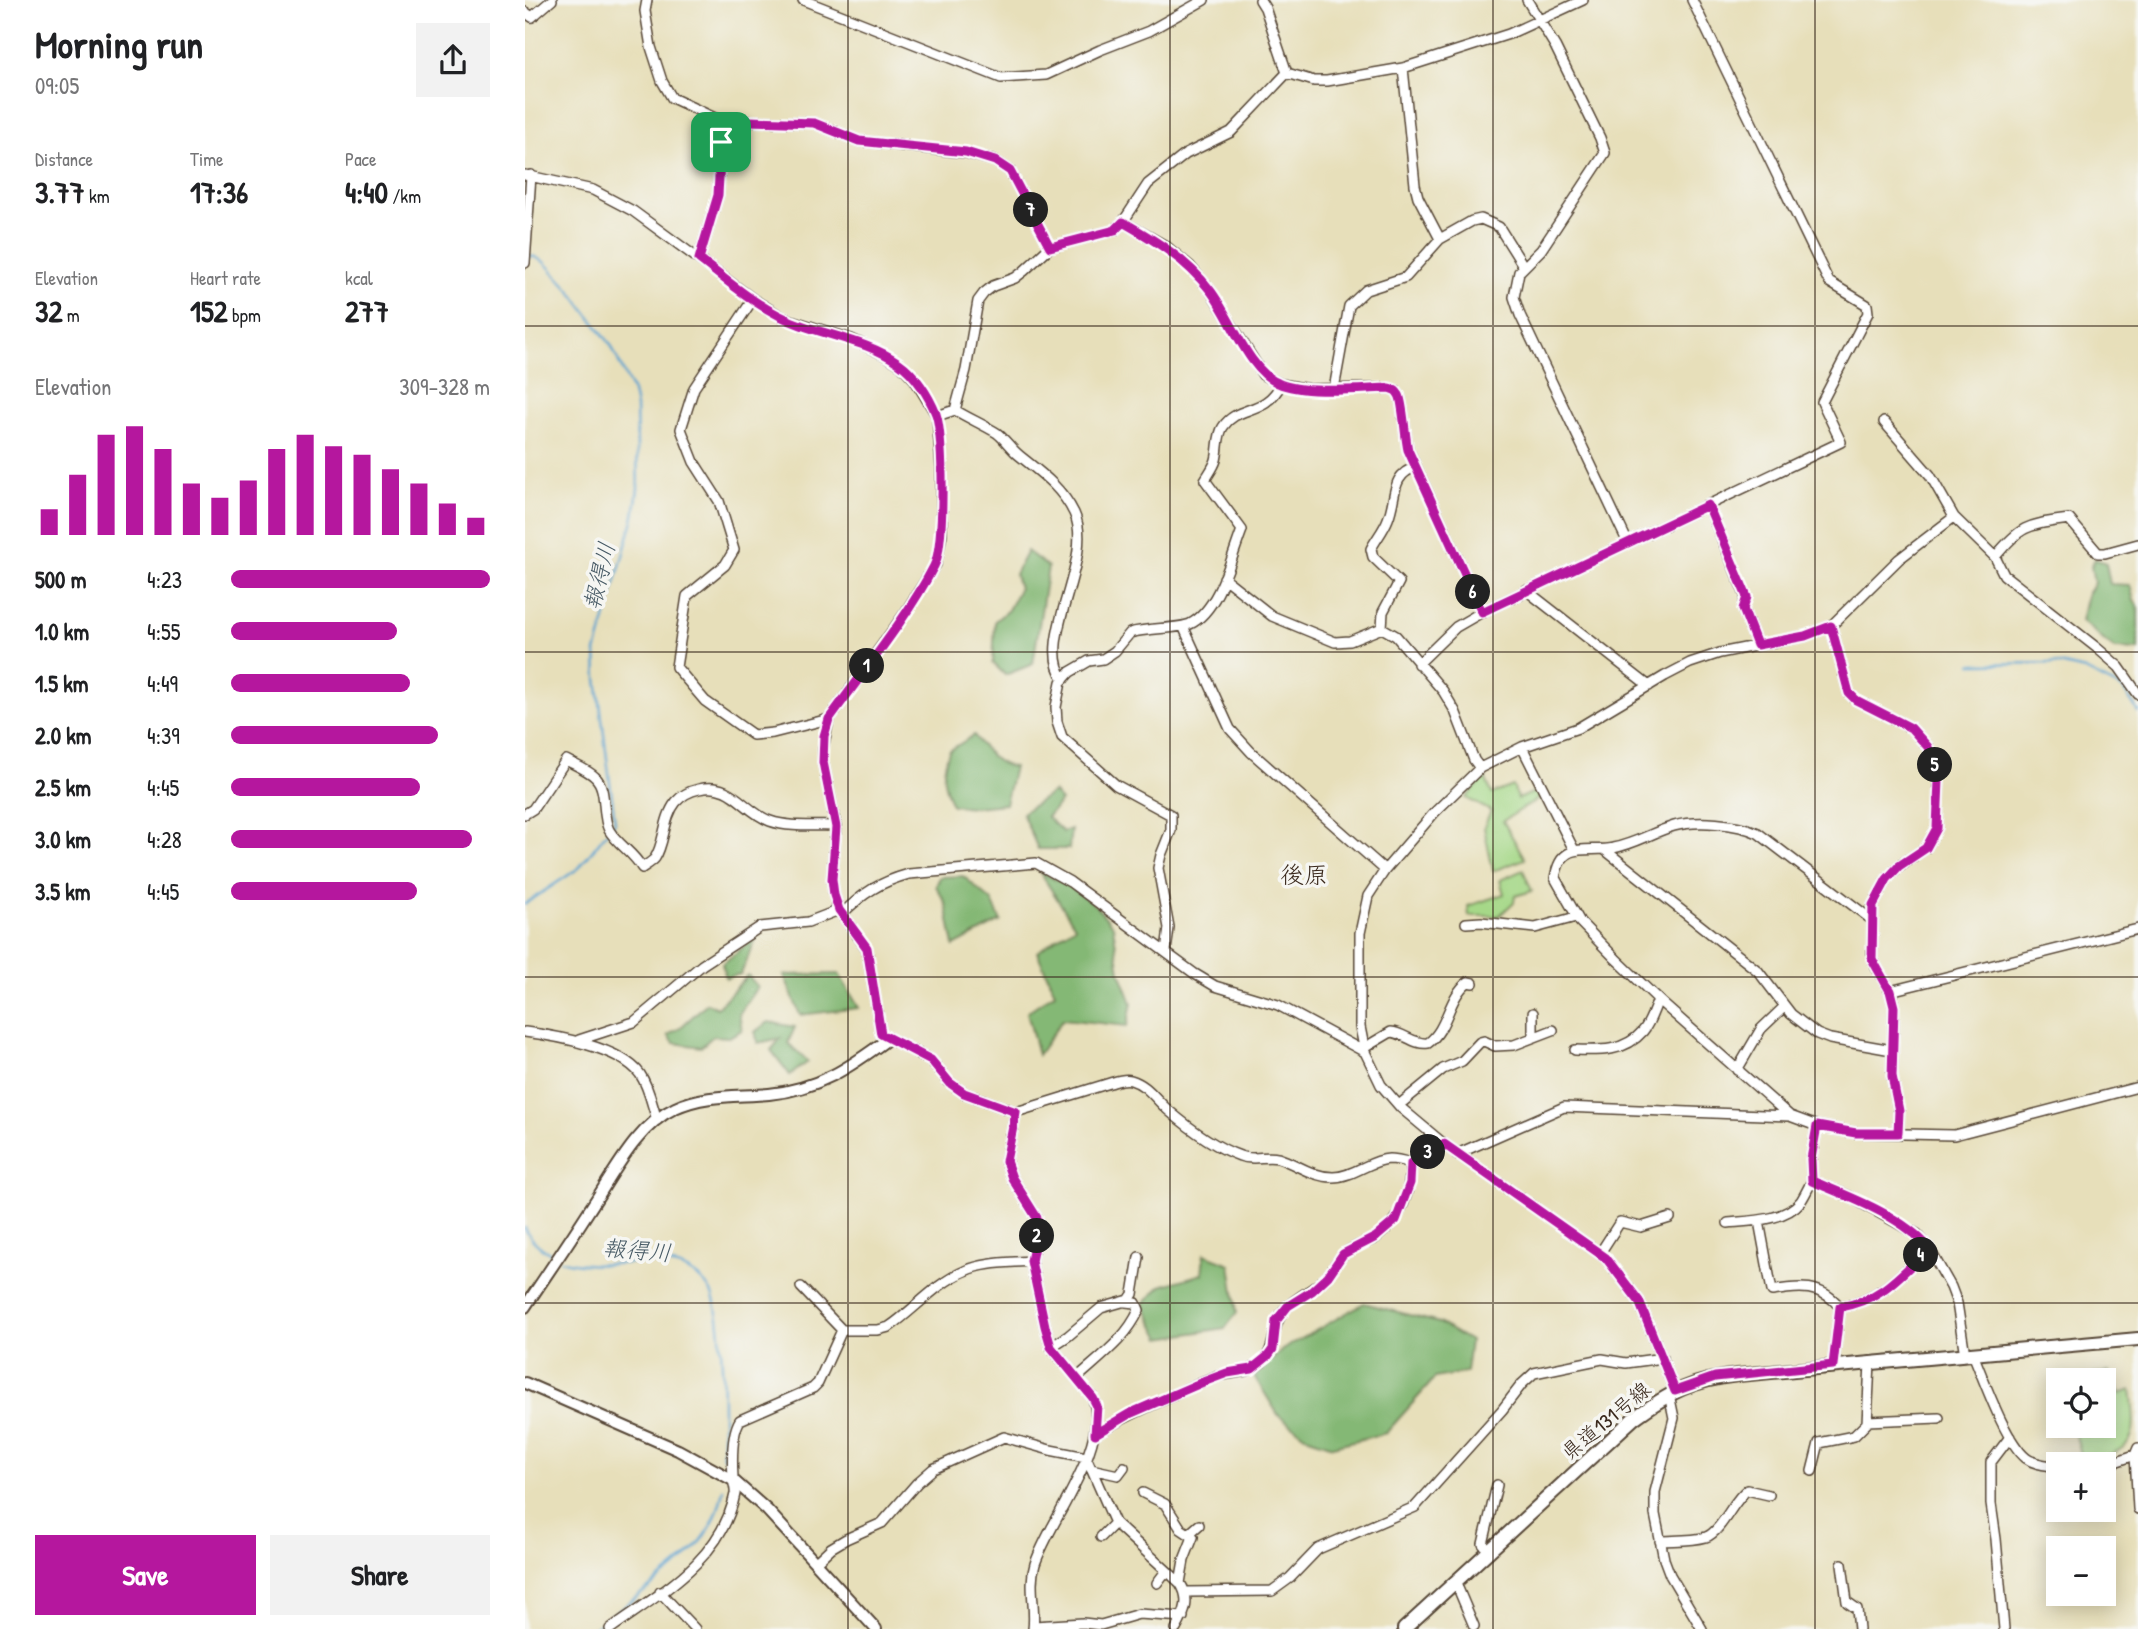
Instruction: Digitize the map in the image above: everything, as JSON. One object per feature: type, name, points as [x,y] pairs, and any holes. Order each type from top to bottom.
[{"type":"main road","name":"県道131号線","points":[[1404,1629],[1633,1419],[1672,1392],[1715,1377],[2138,1339]]},
{"type":"street","points":[[525,12],[532,17],[552,0]]},
{"type":"street","points":[[647,0],[645,11],[651,47],[662,80],[672,98],[719,120],[814,123],[859,141],[966,152],[995,161],[1010,171],[1050,247]]},
{"type":"street","points":[[803,0],[1001,78],[1046,75],[1149,31],[1204,0]]},
{"type":"street","points":[[1260,0],[1287,73]]},
{"type":"street","points":[[1527,0],[1541,21],[1605,153],[1541,250],[1524,267],[1515,282],[1514,298],[1628,543]]},
{"type":"street","points":[[1287,73],[1314,81],[1327,81],[1403,68],[1509,34],[1583,0]]},
{"type":"street","points":[[1419,664],[1456,627],[1482,612],[1841,442],[1822,402],[1868,313],[1867,305],[1829,282],[1692,0]]},
{"type":"street","points":[[1403,68],[1415,185],[1418,197],[1440,239]]},
{"type":"street","points":[[955,410],[978,302],[984,293],[993,286],[1015,278],[1050,247],[1115,230],[1148,184],[1186,154],[1231,131],[1287,73]]},
{"type":"street","points":[[699,259],[718,195],[721,142],[719,120]]},
{"type":"street","points":[[525,263],[528,175],[593,190],[633,211],[753,299],[784,318],[851,340],[901,365],[927,396],[937,416],[942,534],[936,564],[905,613],[829,719],[824,736],[823,762],[836,827],[832,879],[834,895],[840,912],[867,948],[881,1034],[931,1060],[950,1083],[964,1093],[1016,1112],[1124,1079],[1148,1088],[1164,1107],[1184,1124],[1240,1156],[1279,1158],[1300,1170],[1334,1177],[1347,1175],[1378,1161],[1392,1159],[1411,1163],[1444,1144]]},
{"type":"street","points":[[1334,389],[1349,306],[1366,290],[1406,277],[1440,239],[1472,221],[1481,219],[1499,227],[1524,267]]},
{"type":"street","points":[[1123,222],[1165,246],[1190,266],[1210,290],[1263,375],[1281,384],[1309,389],[1389,388],[1396,391],[1401,397],[1406,440],[1416,467],[1482,612]]},
{"type":"street","points":[[753,299],[694,388],[681,429],[694,462],[719,501],[734,550],[725,565],[687,596],[675,667],[705,701],[753,735],[773,733],[829,719]]},
{"type":"street","points":[[1165,951],[1169,928],[1158,869],[1171,830],[1171,815],[1125,791],[1062,737],[1056,707],[1064,679],[1070,672],[1089,661],[1103,659],[1115,651],[1130,633],[1190,624],[1210,605],[1224,578],[1242,530],[1205,480],[1216,461],[1223,426],[1242,413],[1265,404],[1274,397],[1281,384]]},
{"type":"street","points":[[937,416],[955,410],[999,435],[1019,455],[1047,476],[1065,498],[1075,516],[1080,534],[1061,617],[1056,656],[1057,666],[1064,679]]},
{"type":"street","points":[[1884,422],[1930,475],[1954,517],[1995,557],[2004,575],[2119,667],[2138,694]]},
{"type":"street","points":[[1382,628],[1383,612],[1399,582],[1373,557],[1371,549],[1389,517],[1400,477],[1405,471],[1416,467]]},
{"type":"street","points":[[1708,505],[1747,597],[1743,609],[1757,645]]},
{"type":"street","points":[[1702,1629],[1670,1575],[1660,1541],[1655,1514],[1655,1492],[1674,1418],[1672,1392],[1663,1358],[1639,1301],[1620,1274],[1600,1253],[1457,1154],[1399,1105],[1381,1085],[1364,1050],[1360,1027],[1360,933],[1369,895],[1385,870],[1434,813],[1480,768],[1522,747],[1578,727],[1690,663],[1720,653],[1805,636],[1831,626],[1899,559],[1954,517]]},
{"type":"street","points":[[1995,557],[2013,536],[2024,528],[2069,519],[2098,552],[2105,553],[2138,544]]},
{"type":"street","points":[[1224,578],[1272,616],[1335,642],[1350,641],[1382,628]]},
{"type":"street","points":[[1526,590],[1649,687]]},
{"type":"street","points":[[1183,626],[1230,729],[1251,752],[1385,870]]},
{"type":"street","points":[[1831,626],[1849,693],[1856,700],[1911,728],[1928,747],[1939,780],[1937,828],[1926,848],[1899,866],[1887,879],[1873,905],[1872,959],[1890,991],[1894,1007],[1892,1076],[1899,1111],[1898,1133]]},
{"type":"street","points":[[1382,628],[1396,636],[1443,691],[1455,711],[1474,760],[1480,768]]},
{"type":"street","points":[[1522,747],[1574,850]]},
{"type":"street","points":[[525,814],[533,809],[566,760],[597,778],[602,792],[604,818],[610,833],[636,857],[642,868],[654,859],[667,818],[675,803],[686,793],[697,789],[723,789],[770,821],[836,827]]},
{"type":"street","points":[[1790,1116],[1658,1000],[1576,916],[1555,878],[1557,866],[1564,856],[1574,850],[1605,850],[1631,845],[1671,827],[1687,823],[1743,826],[1758,833],[1872,920]]},
{"type":"street","points":[[1605,850],[1758,971],[1784,1007],[1817,1034],[1892,1050]]},
{"type":"street","points":[[579,1041],[634,1022],[702,965],[760,927],[808,922],[840,912],[870,888],[909,874],[1036,863],[1070,882],[1195,975],[1215,986],[1278,1005],[1364,1050]]},
{"type":"street","points":[[1466,923],[1535,928],[1576,916]]},
{"type":"street","points":[[1890,991],[2138,929]]},
{"type":"street","points":[[1364,1050],[1391,1032],[1417,1043],[1429,1043],[1438,1032],[1458,993],[1468,982],[1473,983]]},
{"type":"street","points":[[1575,1050],[1605,1051],[1626,1044],[1644,1030],[1658,1000]]},
{"type":"street","points":[[1737,1070],[1761,1029],[1784,1007]]},
{"type":"street","points":[[1533,1013],[1533,1037]]},
{"type":"street","points":[[1399,1105],[1443,1069],[1462,1061],[1480,1042],[1506,1046],[1553,1030]]},
{"type":"street","points":[[525,1032],[579,1041],[638,1072],[647,1088],[657,1120]]},
{"type":"street","points":[[525,1307],[628,1152],[657,1120],[671,1109],[709,1097],[768,1094],[813,1085],[856,1063],[888,1039]]},
{"type":"street","points":[[1457,1154],[1564,1107],[1790,1116],[1817,1126],[1856,1133],[1954,1135],[2138,1087]]},
{"type":"street","points":[[1016,1112],[1006,1161],[1012,1178],[1037,1218],[1038,1227],[1031,1261],[1045,1326],[1051,1347],[1097,1406],[1095,1434],[1086,1457],[1072,1491],[1035,1561],[1030,1582],[1033,1627],[1083,1623],[1102,1627],[1139,1614],[1183,1617]]},
{"type":"street","points":[[1728,1223],[1759,1221],[1792,1209],[1800,1202],[1812,1181],[1811,1159],[1817,1126]]},
{"type":"street","points":[[1095,1434],[1129,1414],[1203,1382],[1227,1373],[1252,1369],[1268,1356],[1273,1349],[1276,1321],[1288,1306],[1312,1291],[1328,1276],[1343,1254],[1376,1237],[1396,1220],[1410,1183],[1411,1163]]},
{"type":"street","points":[[1812,1181],[1849,1196],[1905,1227],[1917,1234],[1929,1248],[1951,1287],[1969,1354],[2010,1437],[2026,1457],[2046,1465]]},
{"type":"street","points":[[1600,1253],[1620,1222],[1641,1227],[1670,1218]]},
{"type":"street","points":[[1759,1221],[1772,1291],[1812,1288],[1829,1295],[1840,1307],[1833,1365]]},
{"type":"street","points":[[1840,1307],[1858,1304],[1887,1288],[1929,1248]]},
{"type":"street","points":[[1125,1302],[1133,1294],[1139,1258]]},
{"type":"street","points":[[801,1287],[842,1330],[878,1330],[889,1327],[952,1277],[966,1270],[977,1266],[1031,1261]]},
{"type":"street","points":[[1051,1347],[1069,1336],[1101,1308],[1125,1302],[1136,1303],[1139,1310],[1134,1322],[1120,1339],[1077,1378]]},
{"type":"street","points":[[610,1629],[701,1561],[713,1546],[729,1516],[736,1490],[733,1480],[735,1428],[740,1420],[813,1388],[818,1383],[842,1330]]},
{"type":"street","points":[[1187,1592],[1272,1591],[1290,1578],[1318,1549],[1415,1507],[1534,1373],[1602,1359],[1626,1363],[1663,1358]]},
{"type":"street","points":[[1812,1471],[1819,1444],[1854,1436],[1863,1429],[1867,1421],[1870,1363]]},
{"type":"street","points":[[525,1383],[668,1445],[706,1463],[733,1480],[768,1510],[876,1629]]},
{"type":"street","points":[[1867,1421],[1939,1418]]},
{"type":"street","points":[[816,1562],[846,1539],[882,1523],[933,1469],[1004,1437],[1086,1457]]},
{"type":"street","points":[[2004,1629],[1991,1504],[1991,1462],[2010,1437]]},
{"type":"street","points":[[2116,1460],[2136,1451],[2138,1509]]},
{"type":"street","points":[[1086,1457],[1115,1524],[1187,1592],[1187,1605],[1176,1629]]},
{"type":"street","points":[[1091,1469],[1118,1475],[1124,1467]]},
{"type":"street","points":[[1488,1550],[1483,1544],[1497,1485]]},
{"type":"street","points":[[1660,1541],[1711,1535],[1741,1494],[1747,1490],[1769,1495]]},
{"type":"street","points":[[1143,1493],[1165,1504],[1181,1529],[1193,1537],[1184,1560],[1180,1583]]},
{"type":"street","points":[[1101,1538],[1115,1524]]},
{"type":"street","points":[[1190,1533],[1199,1525]]},
{"type":"street","points":[[1842,1564],[1847,1602],[1857,1609],[1859,1629]]},
{"type":"street","points":[[1157,1583],[1166,1571]]},
{"type":"street","points":[[1455,1581],[1474,1626]]},
{"type":"street","points":[[660,1592],[695,1629]]},
{"type":"green space","points":[[1027,551],[1048,567],[1033,664],[1005,675],[993,663],[995,621],[1008,610],[1019,589],[1015,574]]},
{"type":"green space","points":[[2095,559],[2106,563],[2110,584],[2130,585],[2138,606],[2138,650],[2114,649],[2081,621],[2087,594],[2094,583],[2091,566]]},
{"type":"green space","points":[[974,735],[996,760],[1014,767],[1005,804],[974,807],[952,805],[944,778],[949,751]]},
{"type":"green space","points":[[1485,777],[1492,794],[1513,786],[1518,799],[1537,791],[1541,797],[1503,821],[1525,859],[1493,871],[1484,827],[1491,811],[1466,798]]},
{"type":"green space","points":[[1053,792],[1061,801],[1047,817],[1063,832],[1071,829],[1069,849],[1038,849],[1022,813]]},
{"type":"green space","points":[[1523,870],[1532,891],[1515,896],[1514,902],[1499,916],[1469,916],[1468,906],[1504,894],[1500,880]]},
{"type":"green space","points":[[1039,871],[1069,886],[1096,906],[1113,926],[1120,972],[1132,1003],[1127,1026],[1063,1019],[1038,1055],[1027,1012],[1055,993],[1037,952],[1075,926]]},
{"type":"green space","points":[[963,876],[992,901],[1001,921],[954,946],[946,904],[936,886],[940,877]]},
{"type":"green space","points":[[756,937],[741,974],[726,978],[722,964]]},
{"type":"green space","points":[[839,974],[859,1008],[800,1015],[784,975]]},
{"type":"green space","points":[[748,975],[757,987],[739,1014],[742,1030],[729,1037],[713,1036],[701,1047],[674,1043],[668,1035],[680,1028],[707,1003],[717,1008]]},
{"type":"green space","points":[[768,1022],[795,1027],[788,1043],[808,1062],[790,1075],[771,1050],[781,1038],[758,1043],[755,1032]]},
{"type":"green space","points":[[1204,1254],[1230,1264],[1237,1313],[1225,1328],[1161,1338],[1143,1304],[1161,1286],[1202,1274]]},
{"type":"green space","points":[[1364,1303],[1439,1323],[1470,1341],[1466,1372],[1435,1378],[1386,1433],[1333,1446],[1309,1438],[1279,1416],[1254,1376],[1282,1350]]},
{"type":"green space","points":[[2116,1386],[2120,1394],[2131,1390],[2134,1423],[2129,1442],[2115,1452],[2081,1452],[2076,1438],[2116,1438]]},
{"type":"waterway","name":"報得川","points":[[528,256],[544,262],[570,290],[611,345],[633,392],[636,407],[638,489],[634,516],[596,652],[615,822],[611,827]]},
{"type":"waterway","points":[[1972,664],[2055,663],[2085,670],[2123,689],[2138,712]]},
{"type":"waterway","name":"報得川","points":[[525,904],[579,868],[607,832]]},
{"type":"waterway","name":"報得川","points":[[525,1228],[538,1245],[555,1256]]},
{"type":"waterway","name":"報得川","points":[[561,1260],[587,1264],[645,1262],[673,1265],[695,1275],[708,1287],[716,1305],[719,1324],[723,1457]]},
{"type":"waterway","name":"報得川","points":[[593,1629],[673,1569],[696,1548],[713,1523],[723,1489]]},
{"type":"district","name":"後原","points":[[1304,875]]},
{"type":"route","points":[[719,120],[814,123],[859,141],[966,152],[995,161],[1010,171],[1050,247],[1115,230],[1123,222],[1165,246],[1190,266],[1210,290],[1263,375],[1281,384],[1309,389],[1389,388],[1396,391],[1401,397],[1403,430],[1408,450],[1482,612],[1708,505],[1747,597],[1743,609],[1757,645],[1805,636],[1831,626],[1849,693],[1856,700],[1911,728],[1928,747],[1939,780],[1937,828],[1926,848],[1899,866],[1887,879],[1873,905],[1872,959],[1890,991],[1894,1007],[1892,1076],[1899,1111],[1898,1133],[1856,1133],[1817,1126],[1811,1159],[1812,1181],[1849,1196],[1905,1227],[1917,1234],[1929,1248],[1887,1288],[1858,1304],[1840,1307],[1833,1365],[1715,1377],[1675,1391],[1639,1301],[1606,1258],[1444,1144],[1411,1163],[1410,1183],[1396,1220],[1376,1237],[1343,1254],[1328,1276],[1312,1291],[1288,1306],[1276,1321],[1273,1349],[1268,1356],[1252,1369],[1214,1377],[1129,1414],[1095,1434],[1097,1406],[1051,1347],[1045,1326],[1031,1261],[1038,1227],[1037,1218],[1012,1178],[1006,1161],[1016,1112],[964,1093],[950,1083],[931,1060],[881,1034],[867,948],[839,910],[834,895],[832,879],[836,827],[823,762],[824,736],[829,719],[905,613],[936,564],[942,534],[937,416],[927,396],[901,365],[851,340],[784,318],[724,279],[699,259],[718,195],[721,142],[719,120]]}]
